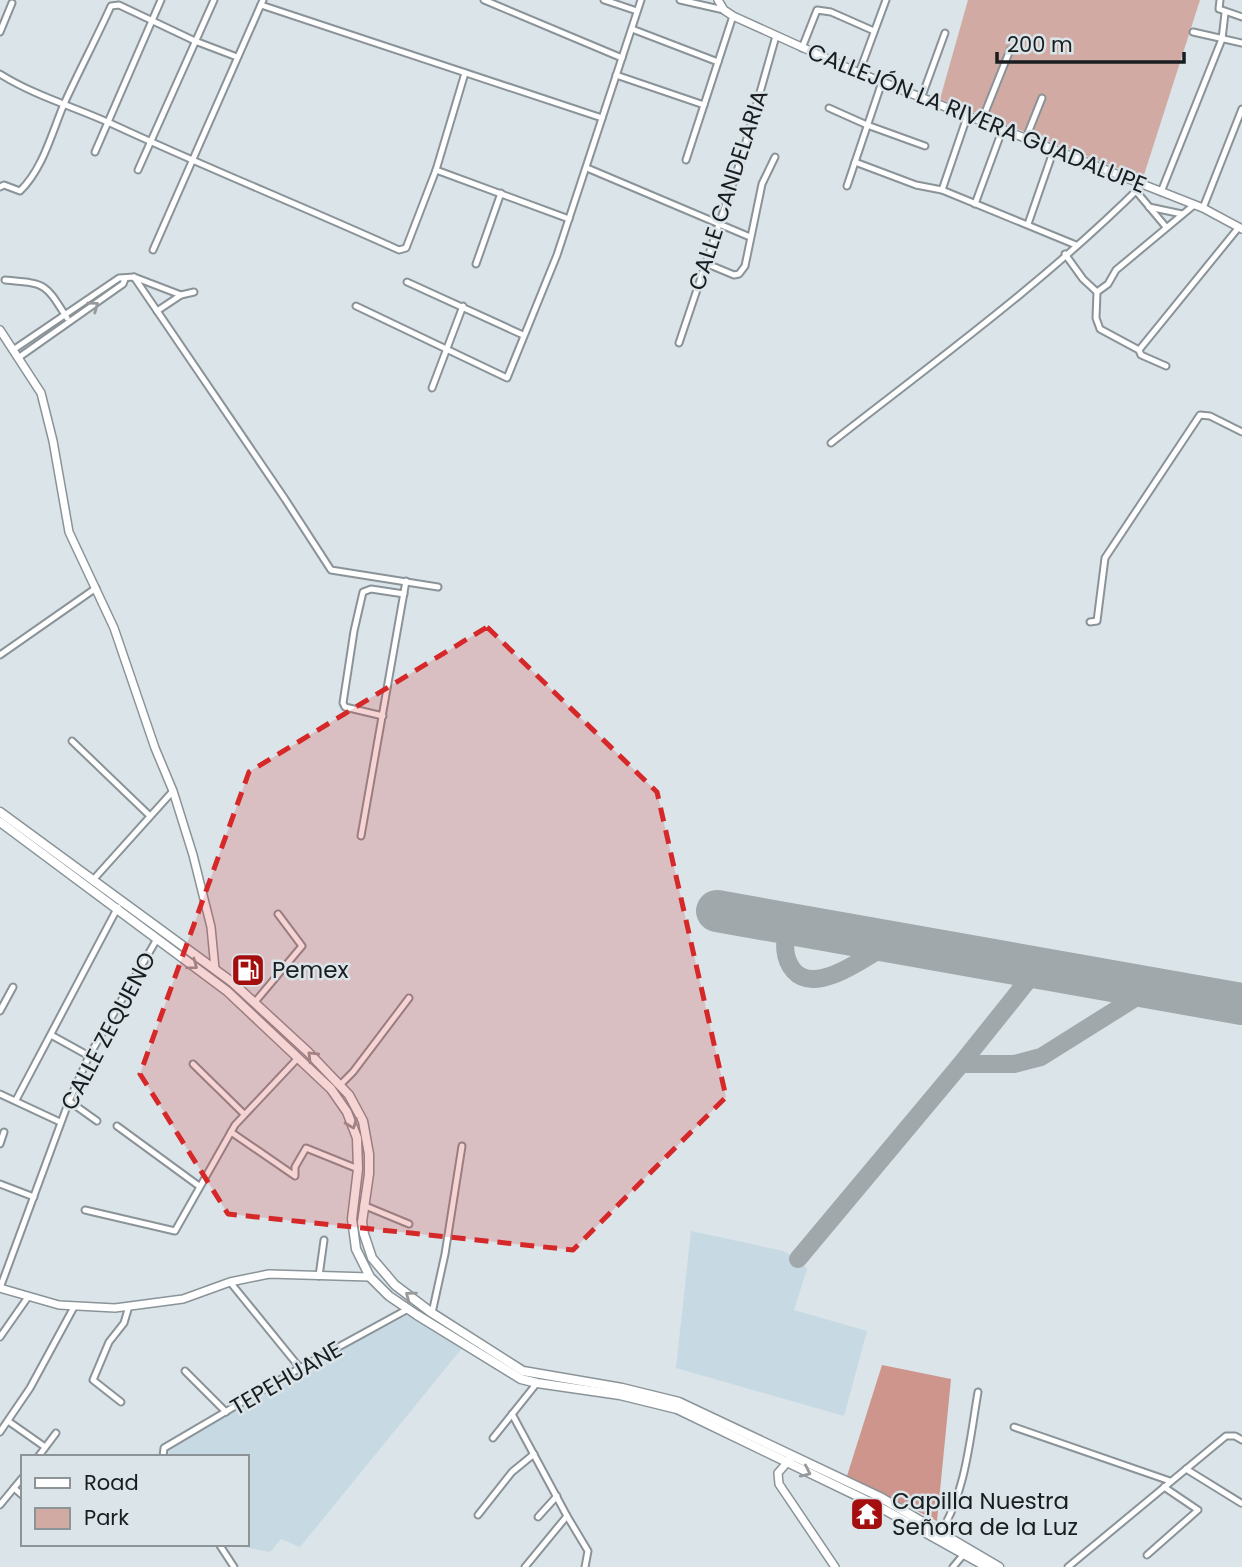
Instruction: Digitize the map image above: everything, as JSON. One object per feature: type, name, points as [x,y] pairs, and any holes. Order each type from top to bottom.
[{"type":"main road","points":[[0,812],[93,880],[157,939],[228,991],[331,1089],[347,1112],[357,1138],[358,1169],[352,1219],[356,1250],[370,1277],[389,1296],[521,1379],[620,1395],[677,1409],[876,1504],[987,1567]]},
{"type":"main road","points":[[0,822],[215,969],[255,1002],[340,1084],[356,1104],[368,1138],[369,1174],[363,1205],[363,1234],[372,1258],[395,1285],[523,1371],[622,1388],[679,1402],[880,1497],[999,1567]]},
{"type":"main road","points":[[361,1264],[366,1258],[372,1258]]},
{"type":"street","points":[[96,152],[161,0]]},
{"type":"street","points":[[138,170],[214,0]]},
{"type":"street","points":[[484,0],[622,58]]},
{"type":"street","points":[[604,0],[637,11]]},
{"type":"street","points":[[356,306],[506,378],[569,219],[641,0]]},
{"type":"street","points":[[680,0],[724,10]]},
{"type":"street","name":"CALLEJÓN LA RIVERA GUADALUPE","points":[[718,0],[724,10],[733,16],[859,73],[1003,128],[1139,188],[1161,192],[1203,208],[1241,228]]},
{"type":"street","points":[[859,73],[886,0]]},
{"type":"street","points":[[1220,0],[1219,9],[1242,17]]},
{"type":"street","points":[[0,32],[12,3]]},
{"type":"street","points":[[153,250],[262,3],[602,118]]},
{"type":"street","points":[[0,187],[4,185],[20,191],[26,185],[44,153],[111,6],[115,4],[237,57]]},
{"type":"street","points":[[802,48],[817,10],[831,12],[874,31]]},
{"type":"street","points":[[1161,192],[1223,39],[1225,13]]},
{"type":"street","points":[[686,160],[733,16]]},
{"type":"street","points":[[632,29],[718,62]]},
{"type":"street","points":[[1193,32],[1242,43]]},
{"type":"street","points":[[922,96],[946,33]]},
{"type":"street","name":"CALLE CANDELARIA","points":[[679,343],[742,156],[776,36]]},
{"type":"street","points":[[982,120],[1010,50]]},
{"type":"street","points":[[0,74],[64,106],[109,123],[399,250],[405,248],[436,170],[462,72]]},
{"type":"street","points":[[616,75],[704,105]]},
{"type":"street","points":[[847,186],[882,82]]},
{"type":"street","points":[[1026,138],[1042,98]]},
{"type":"street","points":[[829,107],[867,125],[925,146]]},
{"type":"street","points":[[1203,208],[1242,109]]},
{"type":"street","points":[[942,190],[968,114]]},
{"type":"street","points":[[975,204],[1003,128]]},
{"type":"street","points":[[1028,224],[1054,149]]},
{"type":"street","points":[[705,263],[734,275],[739,274],[745,266],[762,184],[775,157]]},
{"type":"street","points":[[855,162],[916,185],[942,190],[1076,245]]},
{"type":"street","points":[[587,168],[750,237]]},
{"type":"street","points":[[436,170],[569,219]]},
{"type":"street","points":[[831,443],[991,318],[1139,188],[1149,207],[1166,228]]},
{"type":"street","points":[[476,264],[501,193]]},
{"type":"street","points":[[1097,292],[1108,284],[1116,270],[1194,205]]},
{"type":"street","points":[[1149,207],[1182,214]]},
{"type":"street","points":[[1139,351],[1241,228]]},
{"type":"street","points":[[1065,254],[1083,279],[1097,292],[1096,318],[1100,329],[1139,351],[1141,355],[1167,366]]},
{"type":"street","points":[[134,276],[331,570],[438,587]]},
{"type":"street","points":[[13,350],[119,278],[134,276],[181,295]]},
{"type":"street","points":[[18,358],[70,324],[124,284],[125,279]]},
{"type":"street","points":[[5,280],[45,286],[70,324]]},
{"type":"street","points":[[407,282],[523,335]]},
{"type":"street","points":[[157,311],[181,295],[194,292]]},
{"type":"street","points":[[432,387],[463,306]]},
{"type":"street","points":[[0,330],[41,393],[69,532],[114,628],[155,748],[173,791],[211,927],[215,969]]},
{"type":"street","points":[[1090,622],[1097,621],[1105,558],[1200,415],[1210,416],[1242,432]]},
{"type":"street","points":[[361,836],[406,581]]},
{"type":"street","points":[[0,655],[96,588]]},
{"type":"street","points":[[383,716],[345,707],[343,703],[346,682],[363,592],[371,589],[404,594]]},
{"type":"street","points":[[72,741],[149,815]]},
{"type":"street","points":[[93,880],[173,791]]},
{"type":"street","points":[[16,1100],[120,906]]},
{"type":"street","points":[[255,1002],[302,946],[278,914]]},
{"type":"street","name":"CALLE ZEQUENO","points":[[0,1288],[60,1122],[89,1056],[157,939]]},
{"type":"street","points":[[0,1011],[13,987]]},
{"type":"street","points":[[340,1084],[353,1072],[409,998]]},
{"type":"street","points":[[51,1035],[89,1056]]},
{"type":"street","points":[[85,1210],[175,1231],[231,1132],[244,1114],[298,1058]]},
{"type":"street","points":[[193,1064],[244,1114]]},
{"type":"street","points":[[0,1094],[60,1122]]},
{"type":"street","points":[[69,1101],[97,1121]]},
{"type":"street","points":[[117,1126],[199,1186]]},
{"type":"street","points":[[0,1144],[4,1132]]},
{"type":"street","points":[[231,1132],[295,1176],[295,1167],[306,1148],[358,1169]]},
{"type":"street","points":[[432,1312],[445,1254],[462,1146]]},
{"type":"street","points":[[0,1184],[34,1197]]},
{"type":"street","points":[[363,1205],[409,1224]]},
{"type":"street","points":[[319,1276],[324,1240]]},
{"type":"street","points":[[0,1288],[74,1307],[129,1306],[183,1299],[230,1282],[269,1274],[370,1277]]},
{"type":"street","points":[[230,1282],[300,1368]]},
{"type":"street","points":[[0,1337],[28,1297]]},
{"type":"street","points":[[121,1402],[93,1380],[109,1342],[124,1323],[129,1306]]},
{"type":"street","points":[[0,1432],[30,1388],[74,1307]]},
{"type":"street","name":"TEPEHUANE","points":[[163,1455],[164,1448],[300,1368],[408,1309]]},
{"type":"street","points":[[185,1371],[226,1412]]},
{"type":"street","points":[[493,1438],[537,1383]]},
{"type":"street","points":[[941,1532],[960,1486],[978,1392]]},
{"type":"street","points":[[512,1414],[588,1551],[585,1567]]},
{"type":"street","points":[[8,1421],[45,1447]]},
{"type":"street","points":[[1014,1427],[1170,1481]]},
{"type":"street","points":[[39,1455],[56,1433]]},
{"type":"street","points":[[1068,1567],[1226,1436],[1235,1436],[1242,1440]]},
{"type":"street","points":[[478,1515],[512,1472],[534,1454]]},
{"type":"street","points":[[794,1456],[778,1473],[779,1484],[835,1567]]},
{"type":"street","points":[[1186,1469],[1241,1503]]},
{"type":"street","points":[[0,1505],[21,1479]]},
{"type":"street","points":[[1147,1555],[1198,1510],[1164,1487]]},
{"type":"street","points":[[14,1488],[21,1494]]},
{"type":"street","points":[[538,1517],[557,1496]]},
{"type":"street","points":[[525,1567],[567,1516]]},
{"type":"street","points":[[220,1546],[234,1567]]},
{"type":"street","points":[[953,1567],[964,1553]]},
{"type":"highlighted area","points":[[487,627],[657,792],[726,1097],[573,1250],[228,1214],[140,1074],[249,772]]},
{"type":"shaded area","points":[[691,1231],[783,1251],[798,1259],[807,1269],[794,1310],[867,1331],[844,1416],[676,1368]]},
{"type":"shaded area","points":[[410,1314],[463,1347],[300,1547],[281,1539],[270,1552],[238,1546],[248,1546],[248,1455],[170,1455],[167,1449],[300,1371]]},
{"type":"shaded area","points":[[882,1365],[951,1379],[937,1521],[847,1476]]},
{"type":"green space","points":[[968,0],[1200,0],[1143,178],[940,99]]},
{"type":"taxiway","points":[[787,924],[785,949],[790,966],[804,977],[815,979],[843,971],[891,942]]},
{"type":"taxiway","points":[[798,1259],[1037,969]]},
{"type":"taxiway","points":[[961,1064],[1014,1064],[1041,1057],[1151,988]]},
{"type":"runway","points":[[717,911],[1242,1004]]},
{"type":"place","name":"Pemex","points":[[248,970]]},
{"type":"place","name":"Capilla Nuestra Señora de la Luz","points":[[867,1514]]}]
